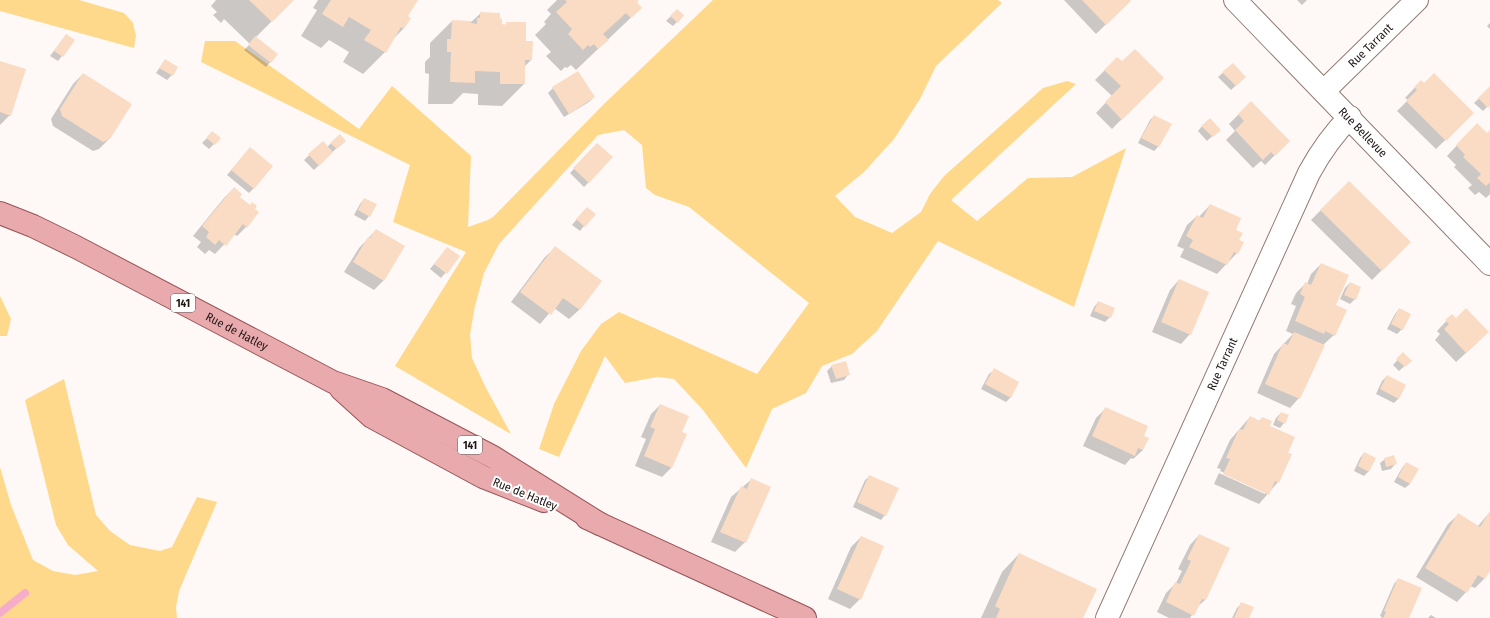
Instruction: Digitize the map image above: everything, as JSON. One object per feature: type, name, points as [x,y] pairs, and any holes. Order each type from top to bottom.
[{"type":"main road","name":"Rue de Hatley","points":[[0,204],[33,226]]},
{"type":"main road","name":"Rue de Hatley","points":[[0,213],[33,226],[333,382],[382,399],[486,454],[600,524],[805,618]]},
{"type":"street","name":"Rue Bellevue","points":[[1235,0],[1350,117],[1490,264]]},
{"type":"street","name":"Rue Tarrant","points":[[1324,91],[1417,0]]},
{"type":"street","name":"Rue Tarrant","points":[[1107,618],[1309,173],[1324,146],[1333,134],[1350,117]]},
{"type":"shaded area","points":[[0,0],[79,0],[124,13],[133,23],[136,36],[134,48],[0,11]]},
{"type":"shaded area","points":[[713,0],[998,0],[1002,3],[936,66],[920,99],[894,139],[864,172],[835,196],[855,217],[892,233],[921,212],[930,194],[944,176],[1043,88],[1067,81],[1076,84],[951,200],[977,221],[1028,178],[1072,177],[1126,148],[1074,307],[938,241],[877,331],[852,354],[822,366],[806,393],[772,409],[746,468],[703,410],[674,379],[657,377],[625,383],[605,356],[559,457],[539,449],[554,404],[581,351],[601,324],[619,312],[757,374],[809,303],[689,207],[655,195],[646,188],[642,145],[624,130],[598,135],[499,244],[484,273],[475,306],[470,334],[472,358],[485,386],[511,434],[395,366],[466,252],[393,222],[410,165],[201,62],[205,41],[235,41],[359,129],[392,86],[471,156],[468,227],[493,217],[605,103]]},
{"type":"shaded area","points":[[0,296],[11,319],[7,336],[0,336]]},
{"type":"shaded area","points":[[64,379],[96,515],[110,531],[130,545],[160,551],[172,547],[197,497],[217,502],[179,591],[176,607],[177,618],[0,618],[0,467],[11,505],[33,560],[53,571],[75,575],[98,571],[68,545],[56,525],[25,400]]},
{"type":"building","points":[[249,0],[294,0],[272,22]]},
{"type":"building","points":[[331,0],[418,0],[408,16],[411,18],[404,29],[401,27],[386,53],[364,40],[371,30],[349,17],[343,27],[322,14]]},
{"type":"building","points":[[565,0],[639,0],[637,2],[642,8],[631,18],[626,13],[603,34],[609,40],[598,49],[594,44],[590,47],[588,45],[583,50],[568,34],[572,29],[556,12],[567,2]]},
{"type":"building","points":[[1082,0],[1130,0],[1131,1],[1106,25]]},
{"type":"building","points":[[677,9],[684,15],[678,23],[670,16]]},
{"type":"building","points":[[480,12],[500,13],[502,24],[506,25],[506,22],[526,22],[526,41],[533,41],[532,60],[525,60],[525,84],[500,84],[500,72],[475,71],[475,83],[450,82],[451,52],[447,52],[447,39],[451,39],[452,20],[471,21],[471,23],[477,24],[477,18],[480,18]]},
{"type":"building","points":[[66,34],[75,40],[63,57],[54,51]]},
{"type":"building","points":[[255,36],[278,54],[271,63],[248,45]]},
{"type":"building","points":[[1135,49],[1164,78],[1122,120],[1105,102],[1121,86],[1104,70],[1117,57],[1122,61]]},
{"type":"building","points":[[165,59],[178,67],[173,76],[159,68]]},
{"type":"building","points":[[0,61],[26,69],[11,116],[0,112]]},
{"type":"building","points":[[1233,63],[1246,77],[1236,86],[1222,72]]},
{"type":"building","points":[[578,71],[595,97],[569,114],[552,87]]},
{"type":"building","points":[[83,73],[132,104],[110,139],[103,142],[62,116],[60,109]]},
{"type":"building","points":[[1434,73],[1474,113],[1446,141],[1406,101],[1417,90],[1414,87],[1421,80],[1424,83]]},
{"type":"building","points":[[1490,86],[1490,106],[1488,108],[1478,98]]},
{"type":"building","points":[[1251,101],[1290,141],[1275,156],[1271,152],[1263,160],[1235,130],[1244,121],[1238,114]]},
{"type":"building","points":[[1154,115],[1172,124],[1159,147],[1141,138]]},
{"type":"building","points":[[1210,118],[1221,130],[1213,137],[1201,126]]},
{"type":"building","points":[[1477,123],[1487,133],[1490,130],[1490,184],[1489,183],[1486,186],[1477,178],[1481,174],[1463,157],[1465,155],[1456,145]]},
{"type":"building","points":[[212,131],[221,138],[215,145],[206,138]]},
{"type":"building","points":[[340,134],[346,141],[337,149],[330,143]]},
{"type":"building","points":[[323,141],[333,152],[319,166],[308,154]]},
{"type":"building","points":[[597,143],[613,157],[589,183],[573,168]]},
{"type":"building","points":[[250,147],[273,166],[254,189],[231,170]]},
{"type":"building","points":[[1349,181],[1411,242],[1382,271],[1320,210]]},
{"type":"building","points":[[234,187],[242,194],[240,197],[250,205],[252,202],[257,206],[255,209],[259,212],[247,228],[243,224],[226,246],[219,240],[215,245],[206,237],[209,232],[202,226]]},
{"type":"building","points":[[364,198],[377,204],[370,217],[358,210]]},
{"type":"building","points":[[1210,204],[1241,218],[1236,230],[1243,233],[1239,240],[1244,242],[1238,254],[1234,252],[1227,265],[1189,247],[1193,240],[1186,236],[1197,215],[1203,218]]},
{"type":"building","points":[[587,207],[596,214],[585,227],[576,219]]},
{"type":"building","points":[[376,229],[405,246],[384,281],[353,262],[368,237],[370,238]]},
{"type":"building","points":[[555,246],[602,281],[580,310],[563,298],[551,315],[520,292]]},
{"type":"building","points":[[447,247],[460,256],[447,274],[434,264]]},
{"type":"building","points":[[1321,263],[1349,275],[1336,305],[1347,310],[1335,336],[1325,331],[1324,334],[1295,321],[1305,297],[1300,294],[1305,282],[1311,285]]},
{"type":"building","points":[[1179,279],[1209,292],[1191,335],[1161,322]]},
{"type":"building","points":[[1350,282],[1361,287],[1356,300],[1344,295]]},
{"type":"building","points":[[1098,301],[1115,308],[1111,318],[1094,311]]},
{"type":"building","points":[[1399,308],[1411,314],[1403,330],[1391,324]]},
{"type":"building","points":[[1466,308],[1489,332],[1466,353],[1444,329],[1449,324],[1445,320],[1452,314],[1456,318]]},
{"type":"building","points":[[1294,332],[1325,345],[1300,399],[1265,384],[1283,343],[1288,345]]},
{"type":"building","points":[[1403,352],[1412,361],[1405,367],[1396,359]]},
{"type":"building","points":[[846,361],[850,375],[836,379],[831,365]]},
{"type":"building","points":[[994,368],[1019,382],[1011,398],[985,384]]},
{"type":"building","points":[[1387,375],[1406,385],[1399,399],[1380,389]]},
{"type":"building","points":[[660,404],[689,416],[682,432],[687,434],[672,468],[644,456],[655,429],[650,427]]},
{"type":"building","points":[[1105,407],[1148,426],[1144,436],[1149,438],[1143,450],[1138,448],[1135,456],[1092,436]]},
{"type":"building","points":[[1281,412],[1289,415],[1285,424],[1277,420]]},
{"type":"building","points":[[1250,416],[1260,421],[1262,417],[1272,421],[1270,426],[1295,437],[1288,453],[1292,454],[1279,483],[1275,481],[1269,495],[1223,474],[1230,459],[1226,458],[1239,429],[1243,430]]},
{"type":"building","points":[[1364,452],[1376,458],[1369,472],[1358,466]]},
{"type":"building","points":[[1394,455],[1397,464],[1386,467],[1384,458]]},
{"type":"building","points":[[1406,462],[1419,469],[1410,484],[1398,477]]},
{"type":"building","points":[[869,475],[899,488],[886,516],[857,502]]},
{"type":"building","points":[[751,478],[771,487],[746,543],[720,532],[741,486],[747,489]]},
{"type":"building","points":[[1490,511],[1490,571],[1485,579],[1478,575],[1467,593],[1425,568],[1458,513],[1480,527]]},
{"type":"building","points":[[1199,534],[1230,548],[1206,600],[1202,599],[1194,616],[1166,602],[1175,582],[1180,584],[1191,561],[1187,559]]},
{"type":"building","points":[[861,536],[884,546],[861,600],[837,589]]},
{"type":"building","points":[[1019,553],[1097,589],[1083,618],[996,618],[1000,609],[995,606]]},
{"type":"building","points":[[1398,578],[1422,588],[1409,618],[1383,618],[1386,612],[1384,611]]},
{"type":"building","points":[[1241,602],[1254,607],[1249,618],[1234,618]]},
{"type":"waterway","points":[[0,613],[25,593]]}]
